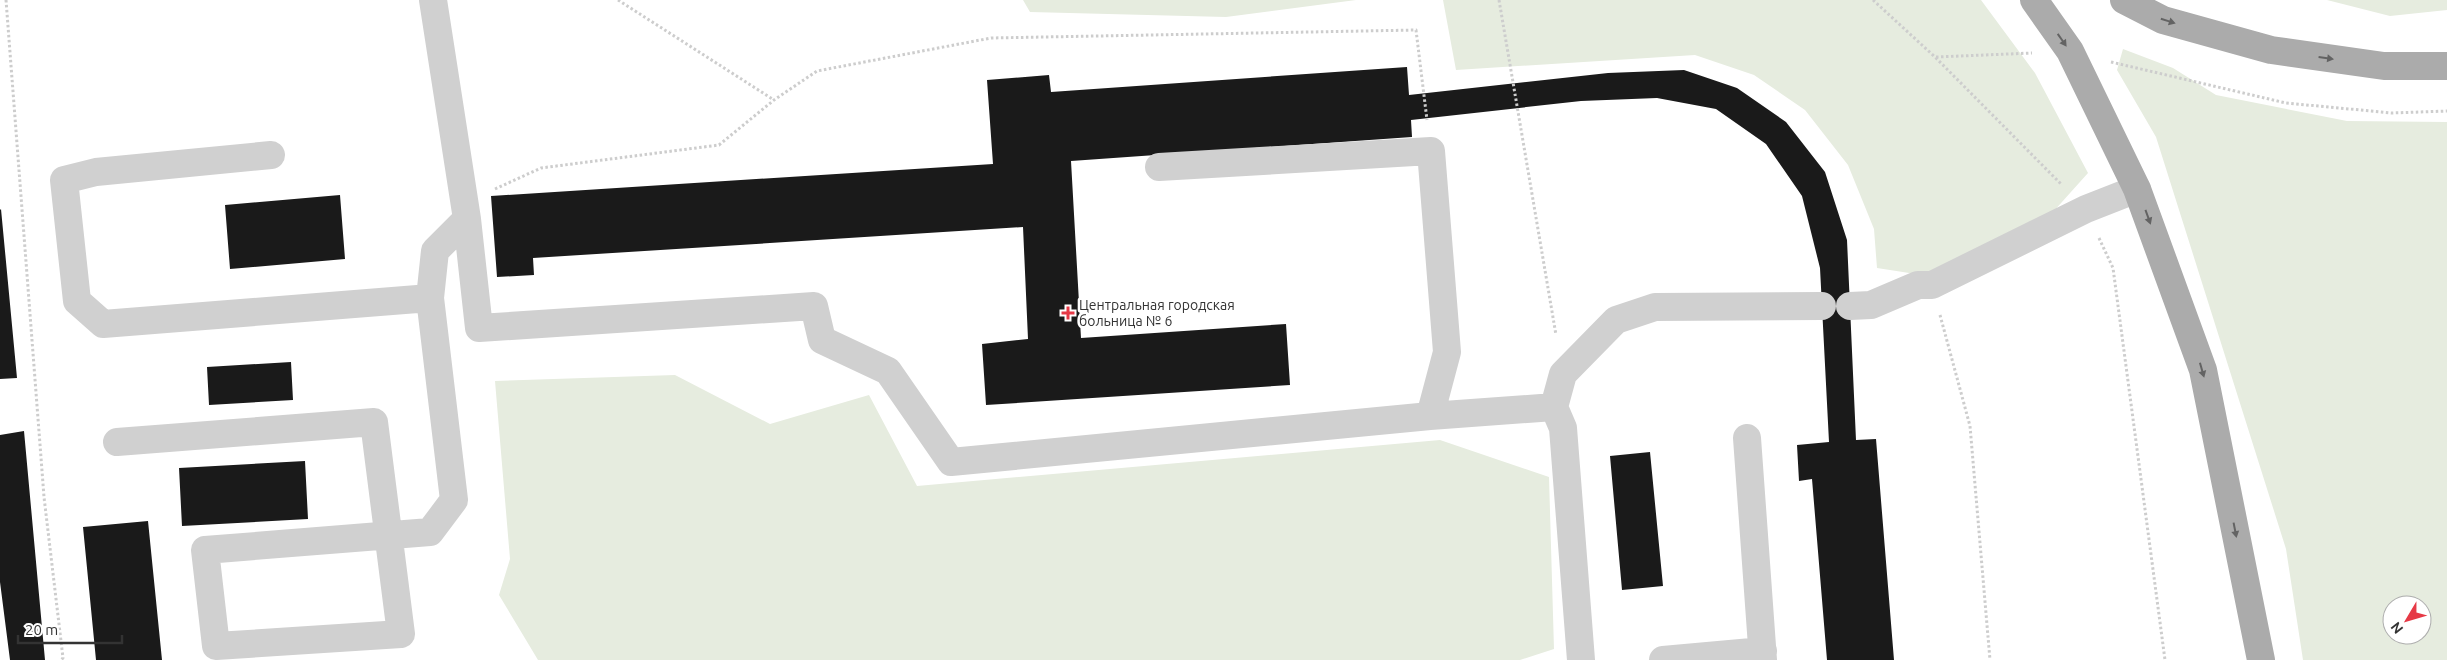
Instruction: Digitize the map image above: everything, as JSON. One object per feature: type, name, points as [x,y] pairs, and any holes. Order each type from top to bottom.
[{"type":"main road","points":[[2034,0],[2070,51],[2137,189],[2203,370],[2261,660]]},
{"type":"main road","points":[[2124,0],[2163,20],[2271,50],[2384,66],[2447,66]]},
{"type":"lane","points":[[433,0],[467,219],[480,328],[814,306],[822,340],[888,371],[951,462],[1430,416],[1554,407]]},
{"type":"lane","points":[[1160,167],[1431,150],[1447,352],[1430,416]]},
{"type":"lane","points":[[271,155],[96,172],[64,180],[78,301],[103,324],[430,298]]},
{"type":"lane","points":[[1850,306],[1871,305],[1918,285],[1932,285],[2086,209],[2137,189]]},
{"type":"lane","points":[[117,442],[374,422],[389,535],[400,634],[216,646],[205,550],[389,535],[430,532],[454,500],[430,298],[435,251],[467,219]]},
{"type":"lane","points":[[1581,660],[1563,428],[1554,407],[1563,374],[1616,320],[1655,307],[1822,306]]},
{"type":"lane","points":[[1663,660],[1763,655],[1747,438]]},
{"type":"path","points":[[6,0],[44,497],[62,660]]},
{"type":"path","points":[[618,0],[774,100]]},
{"type":"path","points":[[1499,0],[1563,374]]},
{"type":"path","points":[[1873,0],[1935,57],[2086,209],[2113,268],[2165,660]]},
{"type":"path","points":[[494,190],[541,168],[719,145],[774,100],[817,71],[991,38],[1416,30],[1431,150]]},
{"type":"path","points":[[1935,57],[2070,51],[2286,103],[2392,113],[2447,111]]},
{"type":"path","points":[[1932,285],[1970,426],[1990,660]]},
{"type":"shaded area","points":[[1023,0],[1356,0],[1226,17],[1030,12]]},
{"type":"shaded area","points":[[1443,0],[1981,0],[2035,73],[2088,173],[2044,222],[1935,277],[1877,268],[1874,229],[1848,165],[1805,110],[1754,75],[1695,55],[1456,70]]},
{"type":"shaded area","points":[[2327,0],[2447,0],[2447,10],[2390,16]]},
{"type":"shaded area","points":[[2123,49],[2173,68],[2216,95],[2347,121],[2447,122],[2447,660],[2303,660],[2286,549],[2156,137],[2117,70]]},
{"type":"shaded area","points":[[675,375],[770,424],[869,395],[917,486],[1440,440],[1549,477],[1554,649],[1520,660],[538,660],[499,595],[510,559],[495,381]]},
{"type":"building","points":[[1407,67],[1409,95],[1608,73],[1684,70],[1737,88],[1786,122],[1825,172],[1847,240],[1856,440],[1876,439],[1894,660],[1827,660],[1812,479],[1799,481],[1797,445],[1829,442],[1820,268],[1802,196],[1766,144],[1716,109],[1657,98],[1581,101],[1411,120],[1412,137],[1071,161],[1081,338],[1286,324],[1290,385],[986,405],[982,344],[1028,339],[1023,227],[533,258],[534,275],[497,277],[491,196],[993,164],[987,80],[1049,75],[1051,92]]},
{"type":"building","points":[[340,195],[345,259],[230,269],[225,205]]},
{"type":"building","points":[[0,210],[17,378],[0,379]]},
{"type":"building","points":[[291,362],[293,400],[209,405],[207,367]]},
{"type":"building","points":[[24,431],[45,660],[10,660],[0,582],[0,435]]},
{"type":"building","points":[[1650,452],[1663,586],[1622,590],[1610,456]]},
{"type":"building","points":[[305,461],[308,519],[182,526],[179,468]]},
{"type":"building","points":[[148,521],[162,660],[96,660],[83,527]]},
{"type":"place","name":"Центральная городская больница № 6","points":[[1068,313]]}]
